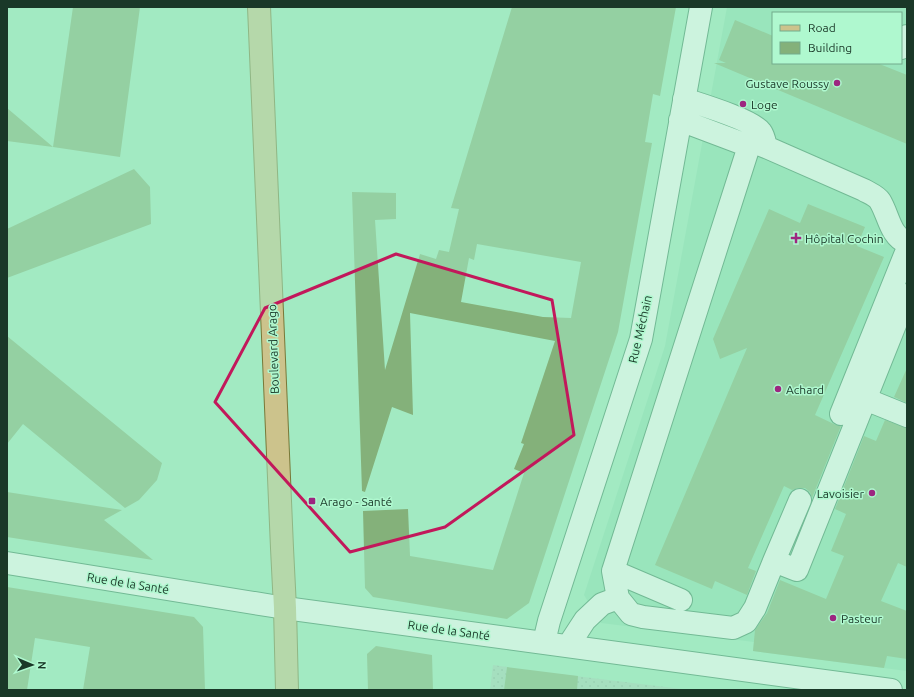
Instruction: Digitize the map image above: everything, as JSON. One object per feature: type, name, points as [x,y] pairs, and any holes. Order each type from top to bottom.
[{"type":"main road","name":"Boulevard Arago","points":[[259,7],[285,608],[287,690]]},
{"type":"street","name":"Rue Méchain","points":[[544,642],[549,621],[640,339],[701,7]]},
{"type":"street","points":[[902,46],[907,36]]},
{"type":"street","points":[[684,99],[709,107],[754,126],[762,133],[613,571],[618,598],[630,614],[643,617],[733,628],[746,622],[755,608],[800,500]]},
{"type":"street","points":[[680,120],[758,147],[864,190],[879,199],[895,234],[900,240],[907,243]]},
{"type":"street","points":[[841,414],[907,250]]},
{"type":"street","points":[[774,561],[796,570],[907,295]]},
{"type":"street","points":[[865,399],[907,416]]},
{"type":"street","name":"Rue de la Santé","points":[[7,564],[285,608],[891,690]]},
{"type":"street","points":[[613,571],[681,600]]},
{"type":"street","points":[[568,646],[585,620],[602,604],[618,598]]},
{"type":"highlighted area","points":[[396,254],[552,300],[574,435],[445,527],[350,552],[215,402],[265,308]]},
{"type":"shaded area","name":"Hôpital Cochin","points":[[727,7],[907,7],[907,671],[753,651],[754,642],[601,623],[584,595],[665,346]]},
{"type":"shaded area","points":[[493,665],[507,667],[504,690],[490,690]]},
{"type":"shaded area","points":[[559,674],[690,690],[557,690]]},
{"type":"building","points":[[73,7],[140,7],[120,157],[53,147]]},
{"type":"building","points":[[512,7],[676,7],[660,96],[653,94],[645,142],[652,143],[618,332],[529,603],[507,619],[373,597],[365,588],[363,511],[408,509],[410,556],[493,570],[524,473],[514,469],[524,444],[521,443],[555,341],[410,313],[413,415],[392,407],[365,492],[362,491],[352,192],[396,193],[396,219],[375,220],[385,370],[420,254],[436,259],[439,250],[449,252],[459,209],[451,208]],"holes":[[[477,244],[581,262],[571,318],[543,317],[461,302],[469,258],[474,260]]]},
{"type":"building","name":"Gustave Roussy","points":[[735,20],[772,36],[772,64],[880,64],[907,75],[907,144],[714,63],[726,63],[719,60]]},
{"type":"building","points":[[7,108],[53,147],[7,141]]},
{"type":"building","points":[[134,169],[150,187],[151,224],[7,278],[7,229]]},
{"type":"building","name":"Achard","points":[[808,204],[865,227],[857,246],[884,257],[815,415],[841,426],[812,498],[810,492],[805,488],[792,490],[784,486],[748,568],[756,571],[747,595],[715,581],[712,589],[655,565],[747,348],[720,359],[713,339],[769,209],[800,223]]},
{"type":"building","points":[[7,336],[162,463],[157,480],[139,500],[125,508],[23,424],[7,444]]},
{"type":"building","points":[[907,368],[907,403],[894,397]]},
{"type":"building","points":[[885,420],[907,428],[907,567],[898,563],[881,601],[907,611],[907,659],[887,656],[884,668],[753,651],[755,630],[767,613],[780,580],[826,599],[844,556],[831,551],[846,514],[835,509],[864,436],[876,441]]},
{"type":"building","points":[[7,492],[122,510],[104,520],[153,560],[7,537]]},
{"type":"building","points":[[7,587],[194,617],[203,627],[205,690],[83,690],[90,647],[35,638],[27,690],[7,690]]},
{"type":"building","points":[[376,646],[432,655],[433,690],[368,690],[367,654]]},
{"type":"building","points":[[507,667],[578,676],[577,690],[504,690]]},
{"type":"place","name":"Gustave Roussy","points":[[837,83]]},
{"type":"place","name":"Loge","points":[[743,104]]},
{"type":"place","name":"Hôpital Cochin","points":[[796,238]]},
{"type":"place","name":"Achard","points":[[778,389]]},
{"type":"place","name":"Lavoisier","points":[[872,493]]},
{"type":"place","name":"Arago - Santé","points":[[312,501]]},
{"type":"place","name":"Pasteur","points":[[833,618]]}]
